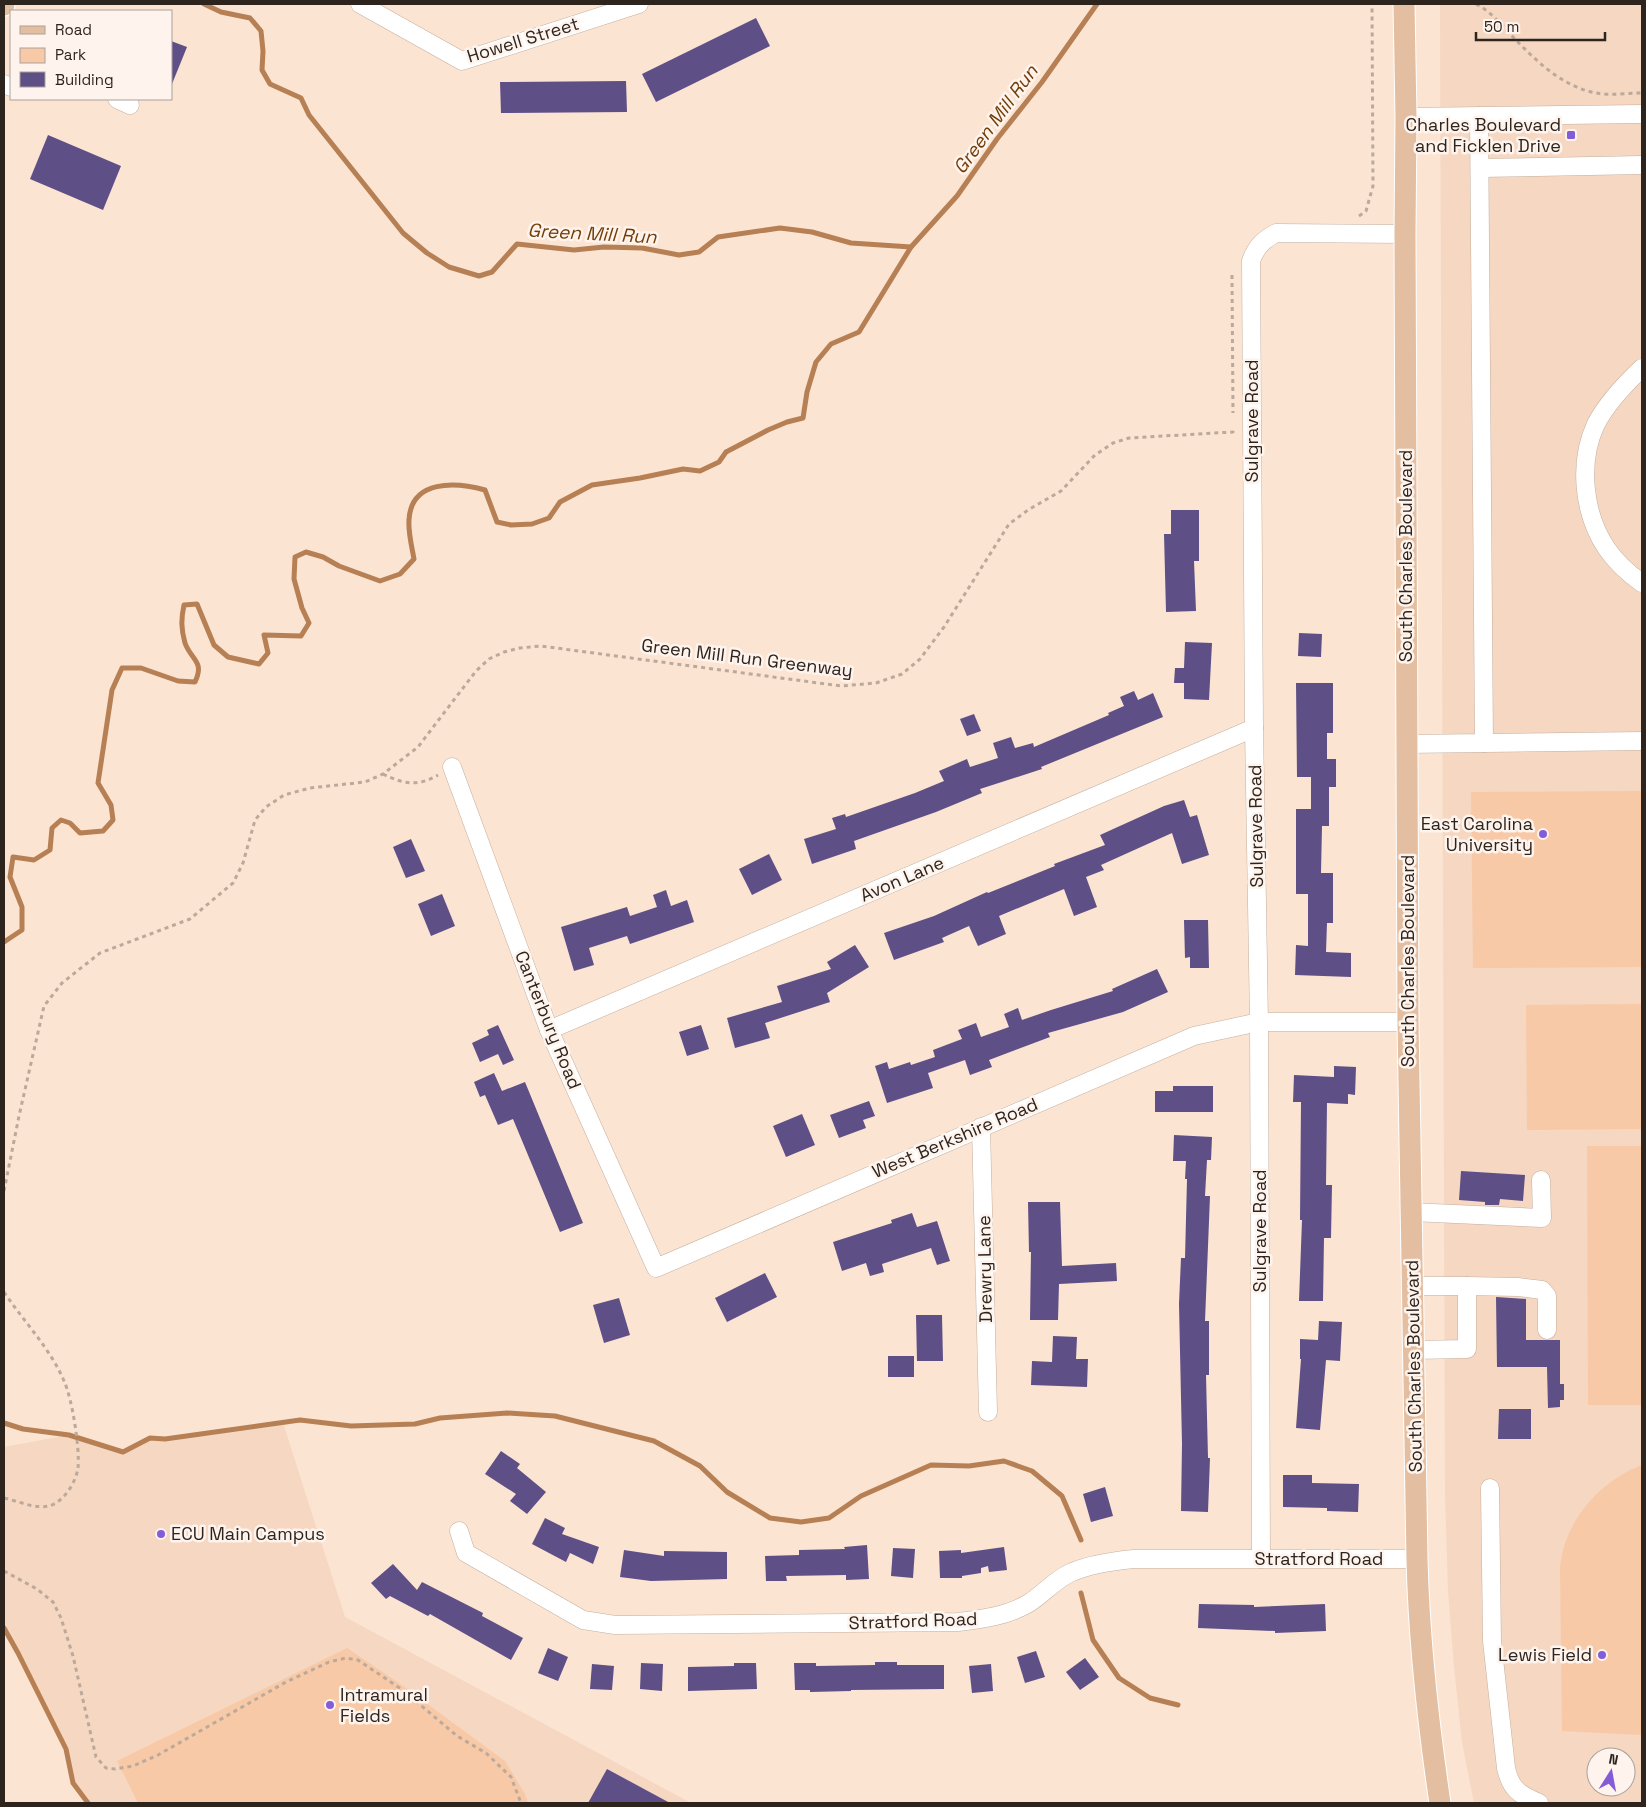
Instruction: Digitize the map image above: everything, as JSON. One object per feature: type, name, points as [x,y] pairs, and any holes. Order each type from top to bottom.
[{"type":"main road","name":"South Charles Boulevard","points":[[1404,4],[1406,117],[1408,1022],[1418,1609],[1423,1678],[1440,1803]]},
{"type":"street","name":"Howell Street","points":[[360,4],[462,61],[639,4]]},
{"type":"street","points":[[1406,117],[1642,114]]},
{"type":"street","points":[[1479,116],[1484,743]]},
{"type":"street","points":[[1480,168],[1642,165]]},
{"type":"street","name":"Sulgrave Road","points":[[1261,1559],[1259,1022],[1254,728],[1251,261],[1263,240],[1276,233],[1405,234]]},
{"type":"street","points":[[1642,368],[1618,394],[1596,425],[1588,454],[1586,476],[1591,515],[1602,542],[1620,564],[1642,583]]},
{"type":"street","name":"Avon Lane","points":[[549,1030],[1254,728]]},
{"type":"street","points":[[1406,744],[1642,741]]},
{"type":"street","name":"Canterbury Road","points":[[452,767],[549,1030],[656,1268]]},
{"type":"street","name":"West Berkshire Road","points":[[656,1268],[1194,1036],[1259,1022],[1408,1022]]},
{"type":"street","name":"Drewry Lane","points":[[982,1126],[988,1412]]},
{"type":"street","points":[[1411,1212],[1542,1218],[1541,1180]]},
{"type":"street","points":[[1412,1286],[1518,1287],[1542,1290],[1547,1296],[1547,1330]]},
{"type":"street","points":[[1413,1350],[1467,1349],[1467,1286]]},
{"type":"street","points":[[1490,1488],[1492,1640],[1506,1768],[1512,1787],[1538,1803]]},
{"type":"street","name":"Stratford Road","points":[[459,1531],[466,1553],[583,1620],[615,1625],[958,1622],[987,1619],[1011,1612],[1029,1603],[1068,1574],[1089,1566],[1110,1562],[1134,1559],[1417,1559]]},
{"type":"path","points":[[1353,218],[1360,216],[1366,211],[1373,186],[1372,4]]},
{"type":"path","points":[[1476,4],[1485,9],[1543,66],[1563,80],[1578,88],[1597,93],[1642,93]]},
{"type":"path","name":"Green Mill Run Greenway","points":[[4,1191],[44,1006],[62,983],[100,953],[190,919],[233,883],[243,863],[256,820],[266,807],[284,795],[310,788],[365,782],[382,774],[418,747],[476,671],[489,659],[504,652],[520,648],[541,646],[841,686],[876,683],[902,674],[920,659],[944,626],[1009,524],[1028,510],[1061,491],[1095,455],[1113,443],[1129,438],[1233,432],[1232,267]]},
{"type":"path","points":[[382,774],[399,782],[427,782],[452,767]]},
{"type":"path","points":[[4,1292],[54,1360],[65,1382],[74,1419],[78,1450],[78,1468],[72,1484],[64,1496],[50,1506],[35,1506],[4,1498]]},
{"type":"path","points":[[4,1572],[37,1589],[53,1602],[61,1618],[73,1656],[96,1758],[106,1768],[115,1769],[133,1766],[158,1755],[286,1682],[329,1662],[346,1658],[358,1660],[404,1691],[456,1736],[486,1753],[511,1777],[521,1803]]},
{"type":"shaded area","name":"East Carolina University","points":[[1440,4],[1642,4],[1642,1803],[1474,1803],[1462,1742],[1448,1591],[1445,1493]]},
{"type":"shaded area","name":"ECU Main Campus","points":[[283,1423],[345,1617],[691,1803],[88,1803],[73,1783],[66,1749],[4,1628],[4,1447],[69,1435],[123,1452],[150,1438],[166,1439]]},
{"type":"green space","points":[[1642,791],[1642,967],[1473,968],[1471,792]]},
{"type":"green space","points":[[1642,1004],[1642,1129],[1527,1130],[1526,1005]]},
{"type":"green space","points":[[1587,1146],[1642,1146],[1642,1405],[1588,1405]]},
{"type":"green space","name":"Lewis Field","points":[[1642,1465],[1642,1735],[1562,1731],[1560,1568],[1563,1551],[1576,1519],[1586,1505],[1612,1481]]},
{"type":"green space","name":"Intramural Fields","points":[[347,1648],[396,1681],[505,1761],[525,1794],[528,1803],[138,1803],[117,1761]]},
{"type":"building","points":[[756,18],[770,46],[656,102],[642,74]]},
{"type":"building","points":[[172,41],[187,47],[172,84]]},
{"type":"building","points":[[626,81],[627,112],[501,113],[500,82]]},
{"type":"building","points":[[48,135],[121,166],[103,210],[30,179]]},
{"type":"building","points":[[1171,510],[1199,510],[1199,561],[1194,561],[1196,611],[1166,612],[1164,534],[1171,534]]},
{"type":"building","points":[[1299,633],[1322,634],[1321,657],[1298,656]]},
{"type":"building","points":[[1185,642],[1212,643],[1209,700],[1184,699],[1184,683],[1174,683],[1175,668],[1184,668]]},
{"type":"building","points":[[1296,683],[1333,683],[1333,733],[1327,733],[1327,759],[1336,759],[1336,787],[1329,787],[1329,826],[1322,826],[1321,873],[1333,873],[1333,923],[1327,923],[1326,952],[1351,953],[1351,977],[1295,975],[1296,945],[1308,946],[1308,894],[1296,894],[1296,809],[1311,809],[1311,777],[1297,777]]},
{"type":"building","points":[[1134,691],[1138,700],[1153,693],[1163,717],[1041,767],[1042,769],[980,789],[982,793],[936,812],[854,841],[856,849],[812,864],[804,839],[836,829],[832,818],[845,814],[846,817],[944,781],[939,771],[967,759],[970,767],[998,758],[993,743],[1011,737],[1015,748],[1033,743],[1034,747],[1109,715],[1108,713],[1124,706],[1120,697]]},
{"type":"building","points":[[974,714],[981,731],[967,736],[960,719]]},
{"type":"building","points":[[1184,800],[1190,817],[1197,815],[1209,855],[1182,864],[1172,833],[1101,865],[1104,870],[1086,877],[1097,907],[1074,916],[1064,889],[999,916],[1006,934],[978,946],[969,926],[942,938],[944,942],[894,960],[884,933],[934,916],[987,892],[1055,866],[1054,864],[1105,845],[1100,835],[1164,806]]},
{"type":"building","points":[[411,839],[425,871],[406,878],[393,847]]},
{"type":"building","points":[[769,854],[782,880],[752,895],[739,869]]},
{"type":"building","points":[[666,890],[671,906],[687,900],[694,922],[630,944],[627,936],[589,948],[594,965],[574,971],[561,927],[627,907],[630,916],[657,907],[653,895]]},
{"type":"building","points":[[442,894],[455,926],[431,936],[418,904]]},
{"type":"building","points":[[1184,920],[1208,920],[1209,968],[1190,968],[1190,957],[1185,958]]},
{"type":"building","points":[[855,945],[869,967],[827,993],[830,1002],[765,1023],[770,1038],[735,1048],[727,1018],[782,1002],[777,986],[831,969],[827,962]]},
{"type":"building","points":[[1157,969],[1168,992],[1123,1012],[1048,1033],[1050,1037],[989,1060],[992,1067],[970,1075],[965,1060],[928,1073],[933,1088],[887,1103],[875,1066],[887,1062],[889,1069],[910,1062],[911,1065],[935,1057],[933,1050],[962,1039],[958,1030],[976,1023],[981,1037],[1009,1027],[1004,1014],[1018,1008],[1022,1020],[1113,991],[1112,989]]},
{"type":"building","points":[[498,1025],[514,1060],[503,1065],[498,1054],[480,1062],[472,1043],[489,1035],[487,1030]]},
{"type":"building","points":[[701,1025],[709,1049],[687,1056],[679,1032]]},
{"type":"building","points":[[1334,1066],[1356,1067],[1355,1095],[1348,1094],[1348,1104],[1327,1103],[1326,1185],[1332,1185],[1331,1238],[1324,1238],[1323,1301],[1299,1301],[1302,1220],[1300,1220],[1301,1102],[1293,1102],[1294,1075],[1334,1077]]},
{"type":"building","points":[[494,1073],[502,1091],[525,1082],[583,1223],[560,1232],[513,1119],[498,1125],[485,1095],[480,1097],[474,1082]]},
{"type":"building","points":[[1173,1086],[1213,1086],[1213,1112],[1155,1112],[1155,1091],[1173,1091]]},
{"type":"building","points":[[869,1101],[875,1116],[863,1120],[866,1128],[839,1138],[830,1115]]},
{"type":"building","points":[[802,1114],[815,1145],[786,1157],[773,1126]]},
{"type":"building","points":[[1174,1135],[1212,1137],[1211,1160],[1207,1160],[1205,1196],[1210,1196],[1205,1321],[1209,1321],[1209,1375],[1206,1375],[1208,1458],[1210,1458],[1208,1512],[1181,1511],[1182,1444],[1179,1304],[1181,1258],[1185,1258],[1187,1179],[1185,1179],[1186,1161],[1173,1161]]},
{"type":"building","points":[[1461,1171],[1525,1175],[1523,1201],[1500,1199],[1499,1205],[1485,1205],[1485,1202],[1459,1200]]},
{"type":"building","points":[[1028,1202],[1060,1202],[1062,1266],[1116,1263],[1117,1281],[1059,1284],[1058,1320],[1030,1320],[1031,1252],[1029,1252]]},
{"type":"building","points":[[912,1213],[917,1227],[937,1221],[950,1261],[937,1265],[931,1248],[882,1264],[884,1272],[870,1276],[866,1263],[842,1271],[833,1242],[892,1223],[891,1220]]},
{"type":"building","points":[[765,1273],[777,1297],[727,1322],[715,1298]]},
{"type":"building","points":[[1496,1297],[1526,1299],[1526,1340],[1560,1340],[1560,1384],[1564,1384],[1564,1400],[1560,1400],[1560,1407],[1548,1408],[1547,1367],[1497,1367]]},
{"type":"building","points":[[619,1298],[630,1335],[604,1343],[593,1305]]},
{"type":"building","points":[[916,1315],[942,1315],[943,1361],[917,1361]]},
{"type":"building","points":[[1319,1321],[1342,1322],[1340,1361],[1326,1360],[1320,1430],[1296,1428],[1301,1359],[1300,1339],[1318,1340]]},
{"type":"building","points":[[1053,1336],[1077,1337],[1076,1359],[1088,1359],[1087,1387],[1031,1385],[1032,1361],[1052,1362]]},
{"type":"building","points":[[888,1356],[914,1356],[914,1377],[888,1377]]},
{"type":"building","points":[[1499,1409],[1531,1409],[1531,1439],[1498,1439]]},
{"type":"building","points":[[501,1451],[520,1464],[517,1468],[546,1492],[527,1514],[510,1501],[516,1494],[485,1474]]},
{"type":"building","points":[[1283,1475],[1312,1475],[1312,1483],[1359,1484],[1358,1512],[1327,1511],[1327,1508],[1283,1507]]},
{"type":"building","points":[[1105,1487],[1113,1516],[1091,1522],[1083,1494]]},
{"type":"building","points":[[545,1518],[565,1528],[562,1534],[599,1547],[593,1564],[570,1553],[566,1562],[532,1544]]},
{"type":"building","points":[[867,1545],[869,1579],[846,1580],[846,1575],[786,1576],[787,1581],[766,1581],[765,1556],[799,1555],[799,1550],[845,1549],[844,1547]]},
{"type":"building","points":[[1004,1547],[1007,1570],[989,1572],[988,1566],[981,1568],[981,1573],[962,1576],[962,1578],[940,1578],[939,1551],[961,1550],[961,1553]]},
{"type":"building","points":[[893,1548],[915,1549],[913,1578],[891,1576]]},
{"type":"building","points":[[624,1550],[664,1556],[664,1551],[727,1552],[727,1579],[651,1581],[620,1577]]},
{"type":"building","points":[[393,1564],[417,1590],[422,1582],[483,1613],[482,1616],[523,1638],[511,1660],[430,1614],[428,1616],[390,1596],[386,1599],[371,1583]]},
{"type":"building","points":[[1199,1604],[1254,1605],[1254,1607],[1325,1604],[1326,1631],[1275,1633],[1275,1631],[1198,1628]]},
{"type":"building","points":[[548,1648],[568,1657],[558,1681],[538,1673]]},
{"type":"building","points":[[1036,1651],[1045,1677],[1025,1683],[1017,1657]]},
{"type":"building","points":[[1085,1658],[1099,1677],[1080,1690],[1066,1672]]},
{"type":"building","points":[[875,1662],[897,1662],[897,1665],[944,1665],[944,1689],[810,1692],[810,1690],[795,1690],[794,1663],[816,1663],[816,1666],[875,1665]]},
{"type":"building","points":[[641,1663],[663,1664],[662,1691],[640,1689]]},
{"type":"building","points":[[734,1663],[756,1663],[757,1689],[688,1691],[688,1667],[734,1666]]},
{"type":"building","points":[[592,1664],[614,1666],[612,1690],[590,1689]]},
{"type":"building","points":[[991,1664],[993,1691],[972,1693],[969,1666]]},
{"type":"building","points":[[607,1769],[670,1803],[588,1803]]},
{"type":"waterway","name":"Green Mill Run","points":[[204,4],[221,12],[250,18],[261,31],[262,70],[270,84],[301,98],[309,115],[403,233],[427,253],[449,267],[479,276],[492,272],[517,244],[574,250],[604,247],[642,248],[679,255],[699,252],[718,237],[780,228],[812,232],[851,243],[911,247]]},
{"type":"waterway","name":"Green Mill Run","points":[[4,942],[22,930],[22,907],[10,877],[13,857],[34,860],[50,850],[52,828],[61,820],[70,823],[80,833],[103,831],[113,820],[111,805],[98,783],[112,690],[122,668],[141,668],[178,681],[195,682],[198,675],[198,665],[185,643],[182,624],[184,605],[197,604],[214,645],[228,657],[259,664],[268,653],[264,635],[301,636],[309,623],[302,608],[294,579],[295,557],[306,552],[323,557],[339,566],[380,581],[400,574],[414,559],[409,520],[412,507],[418,497],[426,490],[449,485],[485,490],[497,522],[511,525],[532,524],[549,518],[560,502],[592,485],[683,469],[700,471],[719,462],[726,452],[768,430],[803,418],[807,392],[816,362],[831,344],[859,332],[911,247],[957,196],[997,139],[1042,82],[1097,4]]},
{"type":"waterway","points":[[4,1423],[23,1429],[69,1435],[123,1452],[150,1438],[165,1439],[300,1420],[351,1426],[415,1424],[440,1418],[507,1413],[555,1416],[654,1441],[700,1466],[727,1492],[770,1518],[801,1522],[829,1518],[861,1496],[931,1465],[969,1466],[1004,1461],[1032,1471],[1062,1496],[1081,1540]]},
{"type":"waterway","points":[[1081,1593],[1093,1640],[1119,1678],[1150,1698],[1178,1705]]},
{"type":"waterway","points":[[4,1628],[66,1749],[73,1783],[88,1803]]},
{"type":"place","name":"Charles Boulevard and Ficklen Drive","points":[[1571,135]]},
{"type":"place","name":"East Carolina University","points":[[1543,834]]},
{"type":"place","name":"ECU Main Campus","points":[[161,1534]]},
{"type":"place","name":"Lewis Field","points":[[1602,1655]]},
{"type":"place","name":"Intramural Fields","points":[[330,1705]]}]
